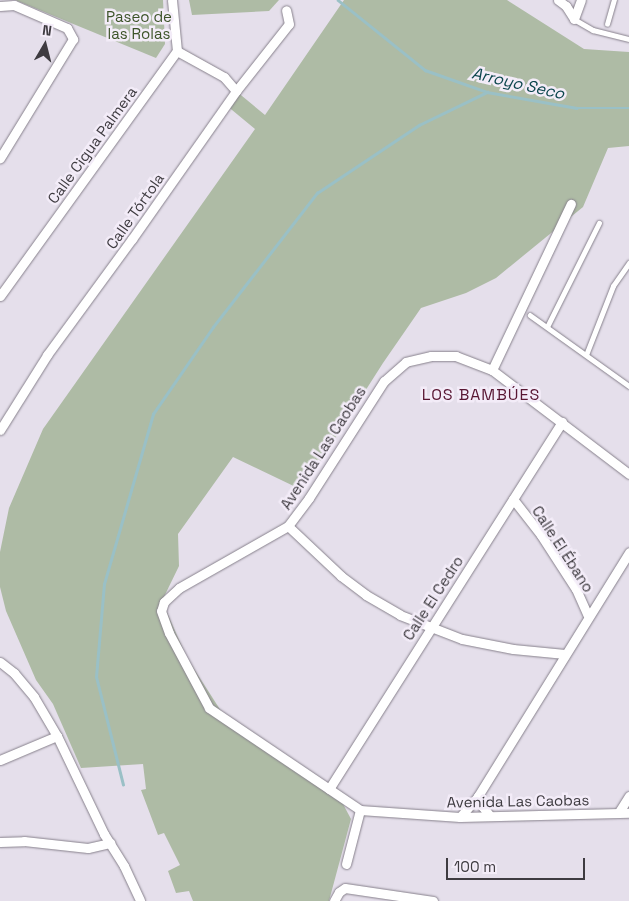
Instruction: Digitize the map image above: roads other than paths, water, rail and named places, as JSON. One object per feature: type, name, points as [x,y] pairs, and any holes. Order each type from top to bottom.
[{"type":"street","points":[[172,0],[177,51],[224,77],[236,91]]},
{"type":"street","points":[[558,0],[566,6],[574,19]]},
{"type":"street","points":[[574,19],[581,0]]},
{"type":"street","points":[[0,158],[72,44],[73,35],[67,28],[14,5],[3,5]]},
{"type":"street","name":"Calle Tórtola","points":[[0,430],[47,355],[132,239],[236,91],[289,24],[286,10]]},
{"type":"street","name":"Calle Cigua Palmera","points":[[0,296],[177,51]]},
{"type":"street","points":[[492,370],[571,204]]},
{"type":"street","name":"Avenida Las Caobas","points":[[629,474],[492,370],[456,356],[430,356],[406,362],[384,381],[309,498],[288,526],[179,588],[164,602],[161,611],[169,633],[209,708],[360,810],[460,817],[629,813]]},
{"type":"street","name":"Calle El Cedro","points":[[328,789],[562,422]]},
{"type":"street","name":"Calle El Ébano","points":[[513,498],[541,535],[576,589],[588,616]]},
{"type":"street","points":[[288,526],[341,576],[366,595],[400,615],[462,639],[514,649],[565,654]]},
{"type":"street","points":[[460,817],[478,796],[629,552]]},
{"type":"street","points":[[0,662],[14,673],[34,697],[57,736],[140,901]]},
{"type":"street","points":[[0,760],[57,736]]},
{"type":"street","points":[[478,796],[482,806],[490,816]]},
{"type":"street","points":[[619,812],[629,796]]},
{"type":"street","points":[[346,864],[360,810]]},
{"type":"street","points":[[0,842],[24,841],[88,848],[110,843]]},
{"type":"street","points":[[334,901],[339,892],[345,888],[433,901]]},
{"type":"lane","points":[[607,24],[614,0]]},
{"type":"lane","points":[[574,19],[593,30],[629,39]]},
{"type":"lane","points":[[547,327],[599,223]]},
{"type":"lane","points":[[586,355],[613,286],[629,263]]},
{"type":"lane","points":[[530,315],[629,386]]},
{"type":"waterway","name":"Arroyo Seco","points":[[338,0],[425,70],[487,92],[577,108],[629,108]]},
{"type":"waterway","points":[[123,785],[96,677],[104,584],[153,414],[213,327],[317,193],[419,125],[487,92]]},
{"type":"district","name":"LOS BAMBÚES","points":[[481,395]]},
{"type":"park label","name":"Paseo de las Rolas","points":[[139,24]]}]
